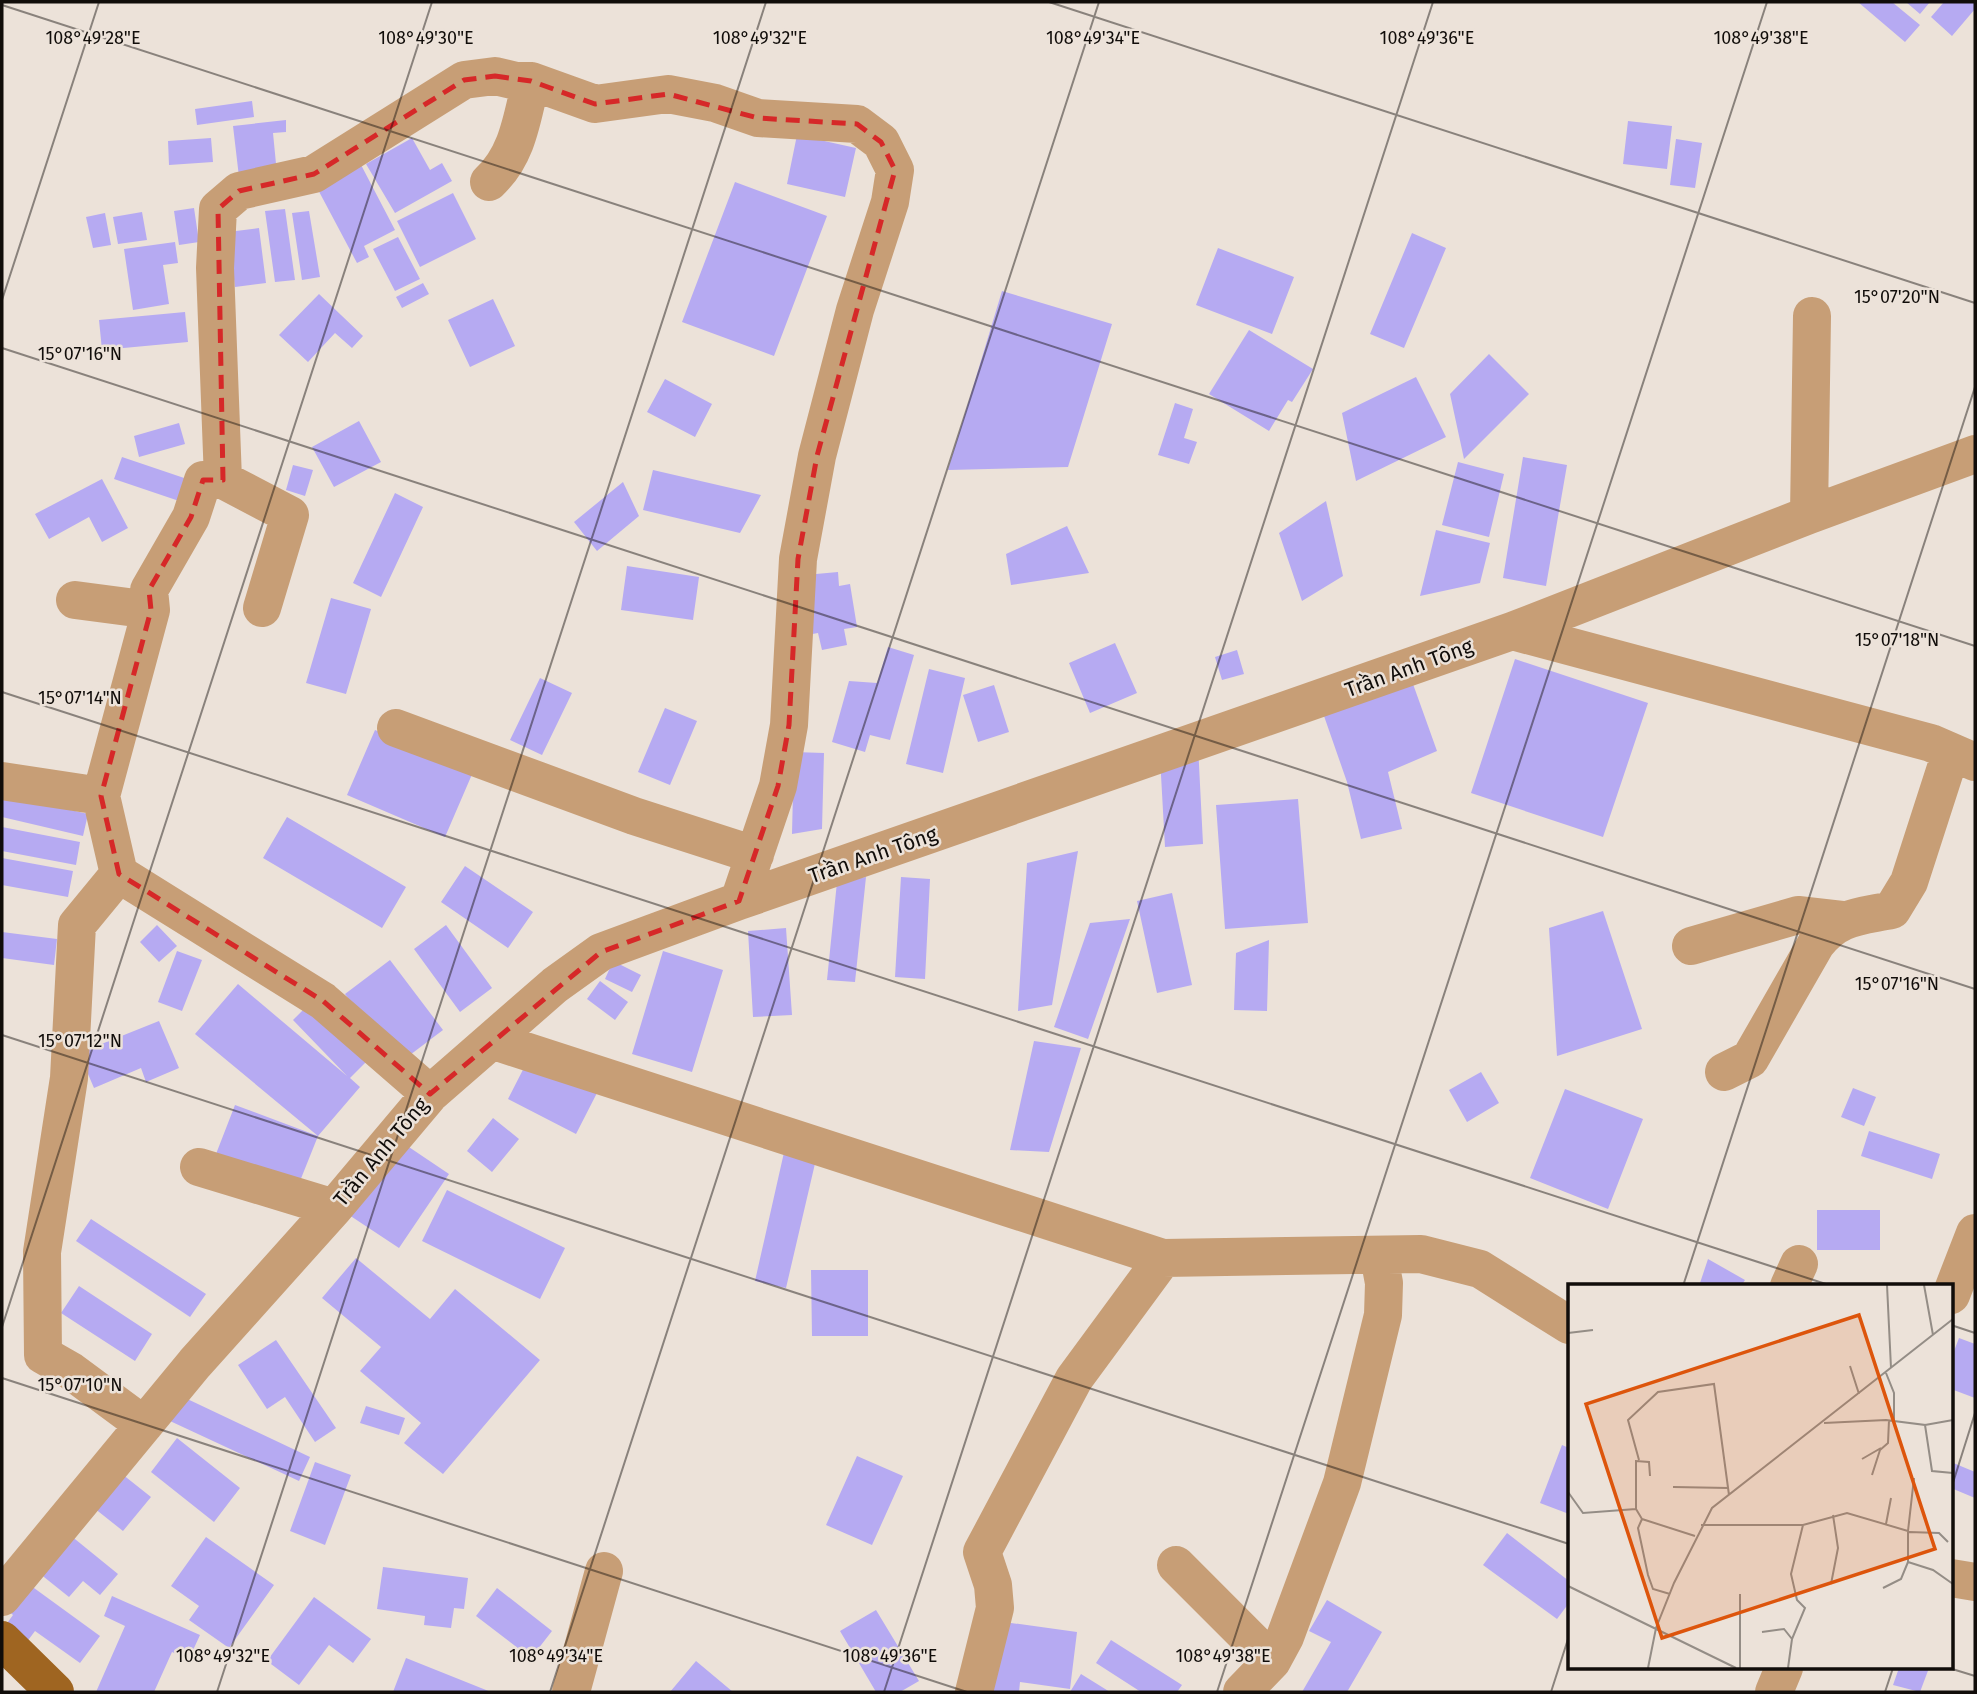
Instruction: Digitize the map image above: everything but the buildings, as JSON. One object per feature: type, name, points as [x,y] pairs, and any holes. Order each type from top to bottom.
[{"type":"main road","points":[[2,1640],[55,1692]]},
{"type":"street","points":[[223,480],[215,268],[218,209],[239,191],[314,174],[464,80],[495,76],[516,82],[531,81],[595,104],[668,94],[715,103],[758,118],[857,124],[881,142],[895,170],[890,202],[855,310],[817,456],[798,559],[789,725],[778,786],[739,901]]},
{"type":"street","points":[[489,182],[503,169],[515,147],[531,81]]},
{"type":"street","points":[[1810,515],[1812,316]]},
{"type":"street","name":"Trần Anh Tông","points":[[2,1597],[144,1425],[430,1094],[494,1041],[555,985],[601,952],[739,901],[1512,631],[1975,454]]},
{"type":"street","points":[[262,608],[290,515],[223,480],[203,480],[191,517],[149,590],[151,610],[101,796],[119,874],[323,1001],[430,1094]]},
{"type":"street","points":[[75,600],[151,610]]},
{"type":"street","points":[[1512,631],[1931,743],[1963,757],[1909,882],[1892,910],[1842,920],[1798,915],[1691,946]]},
{"type":"street","points":[[396,728],[634,816],[755,855]]},
{"type":"street","points":[[2,781],[101,796]]},
{"type":"street","points":[[119,874],[76,925],[69,1078],[42,1252],[43,1355],[71,1371],[144,1425]]},
{"type":"street","points":[[1724,1072],[1750,1059],[1816,944],[1828,929],[1842,920]]},
{"type":"street","points":[[494,1041],[1163,1258],[1421,1254],[1480,1269],[1568,1324]]},
{"type":"street","points":[[199,1167],[334,1208]]},
{"type":"street","points":[[1952,1292],[1975,1233]]},
{"type":"street","points":[[1242,1692],[1272,1661],[1289,1626],[1342,1483],[1383,1315],[1384,1283],[1379,1256]]},
{"type":"street","points":[[974,1692],[995,1608],[993,1585],[982,1552],[1074,1378],[1163,1258]]},
{"type":"street","points":[[1176,1565],[1272,1661]]},
{"type":"street","points":[[572,1692],[604,1572]]},
{"type":"street","points":[[1952,1578],[1975,1582]]},
{"type":"street","points":[[1774,1692],[1783,1670]]},
{"type":"highlighted area","points":[[495,76],[531,81],[595,104],[668,94],[758,118],[857,124],[881,142],[895,170],[817,456],[798,559],[789,725],[778,786],[739,901],[601,952],[430,1094],[323,1001],[119,874],[101,796],[151,610],[149,590],[191,517],[203,480],[223,480],[218,209],[239,191],[314,174],[464,80]]}]
